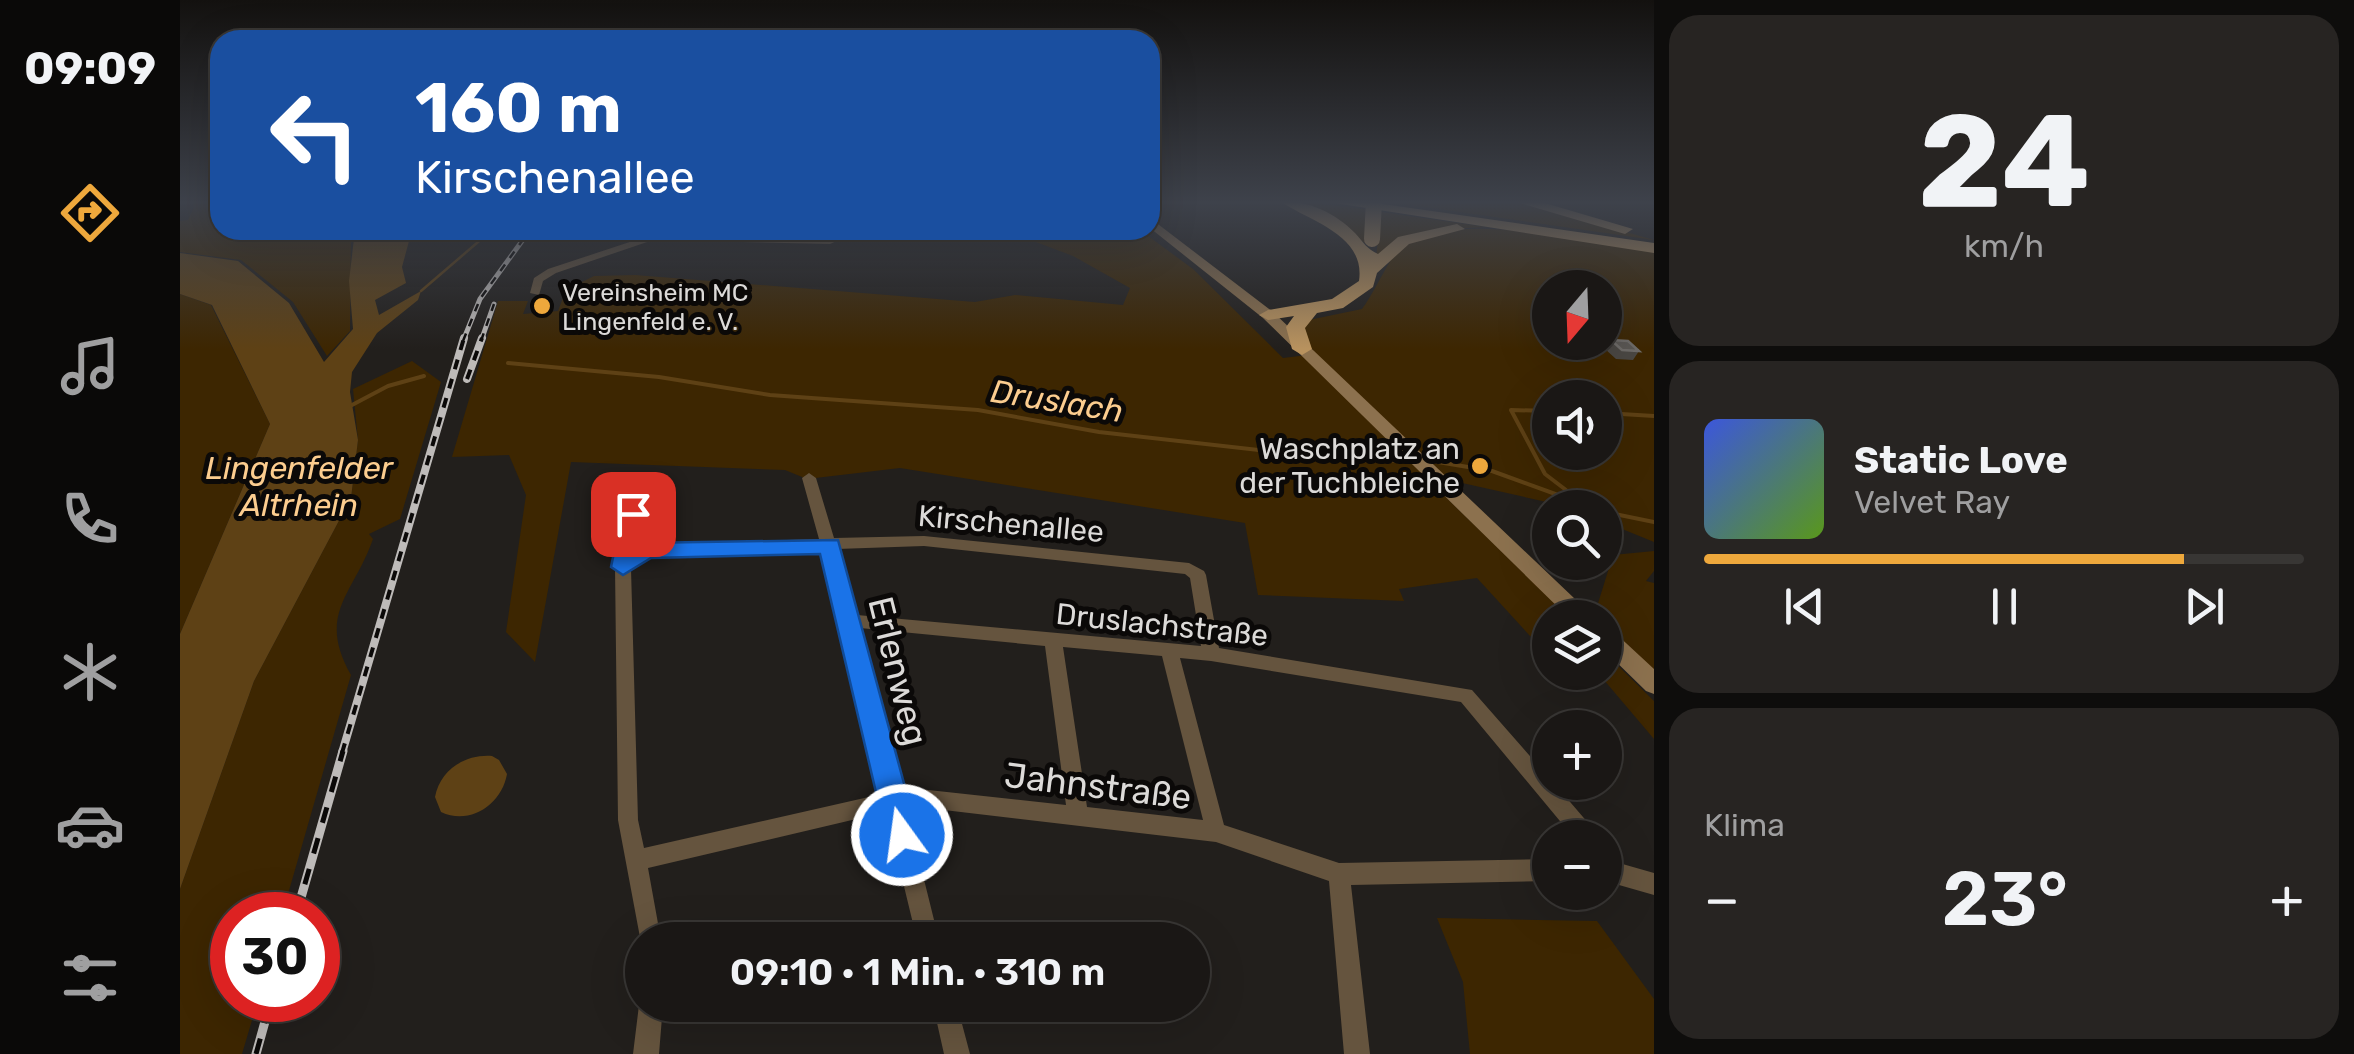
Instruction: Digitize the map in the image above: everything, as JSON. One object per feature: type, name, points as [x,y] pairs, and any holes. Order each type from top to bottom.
[{"type":"highway","points":[[1363,250],[1370,270]]},
{"type":"highway","points":[[1268,315],[1309,310],[1356,295],[1367,283],[1371,250]]},
{"type":"highway","points":[[1370,270],[1389,250]]},
{"type":"highway","points":[[1302,350],[1295,326],[1309,310]]},
{"type":"main road","points":[[1186,250],[1268,315],[1565,600]]},
{"type":"main road","points":[[1622,653],[1654,684]]},
{"type":"street","points":[[535,294],[538,280],[552,271],[617,250]]},
{"type":"street","name":"Erlenweg","points":[[810,478],[850,621],[924,922]]},
{"type":"street","points":[[625,487],[633,514],[623,567],[628,820],[639,860],[648,922]]},
{"type":"street","name":"Kirschenallee","points":[[623,567],[645,550],[924,540],[1189,568],[1198,575],[1212,654]]},
{"type":"street","name":"Druslachstraße","points":[[850,621],[1212,654],[1466,695],[1573,820]]},
{"type":"street","points":[[1054,640],[1078,816]]},
{"type":"street","points":[[1169,650],[1216,832]]},
{"type":"street","name":"Jahnstraße","points":[[639,860],[910,797],[1216,832],[1339,874],[1532,870]]},
{"type":"street","points":[[1622,872],[1651,886]]},
{"type":"street","points":[[1339,874],[1358,1054]]},
{"type":"street","points":[[646,1054],[649,1022]]},
{"type":"street","points":[[949,1022],[957,1054]]},
{"type":"shaded area","points":[[351,250],[350,331],[327,356],[293,302],[241,260],[180,252]]},
{"type":"shaded area","points":[[1058,250],[1167,250],[1193,269],[1283,358],[1316,354],[1305,341],[1304,321],[1362,309],[1398,250],[1654,252],[1654,542],[1622,529],[1622,490],[1532,490],[1532,499],[1422,474],[1552,600],[1532,600],[1532,636],[1477,578],[1399,589],[1404,601],[1258,595],[1245,523],[900,468],[807,479],[785,470],[571,462],[535,662],[506,632],[526,495],[509,455],[452,457],[498,301],[528,301],[523,314],[558,311],[566,290],[594,276],[635,275],[975,302],[1015,295],[1123,305],[1130,288]]},
{"type":"shaded area","points":[[180,294],[211,305],[270,424],[180,634]]},
{"type":"shaded area","points":[[412,361],[441,382],[400,519],[369,534],[373,539],[342,604],[337,635],[351,675],[289,892],[210,892],[210,1022],[251,1022],[242,1054],[180,1054],[180,889],[254,681],[351,498],[358,440],[353,389]]},
{"type":"shaded area","points":[[1654,551],[1654,571],[1646,581],[1654,583],[1654,671],[1622,640],[1622,600],[1599,600],[1605,580],[1622,580],[1622,554]]},
{"type":"shaded area","points":[[1622,670],[1654,701],[1654,739],[1612,690],[1622,690]]},
{"type":"shaded area","points":[[1437,918],[1597,921],[1654,999],[1654,1054],[1470,1054],[1463,982]]},
{"type":"water","name":"Lingenfelder Altrhein","points":[[353,250],[407,250],[402,267],[406,283],[375,300],[379,315],[421,291],[418,300],[377,333],[352,372],[350,392],[358,440],[351,498],[254,681],[180,889],[180,634],[270,424],[212,305],[180,294],[180,253],[238,261],[289,303],[324,362],[353,329],[349,281]]},
{"type":"water","points":[[492,756],[507,774],[492,803],[463,816],[441,812],[435,797],[448,772],[463,761]]},
{"type":"building","points":[[1622,341],[1628,341],[1639,351],[1622,350]]},
{"type":"waterway","points":[[421,291],[469,250]]},
{"type":"waterway","name":"Druslach","points":[[508,363],[659,377],[770,395],[978,410],[1099,432],[1346,460],[1411,461]]},
{"type":"waterway","name":"Druslach","points":[[352,405],[388,386],[424,376]]},
{"type":"waterway","points":[[1532,411],[1511,410],[1532,450]]},
{"type":"waterway","points":[[1622,414],[1654,416]]},
{"type":"waterway","name":"Druslach","points":[[1426,460],[1492,471],[1544,490]]},
{"type":"waterway","points":[[1543,470],[1566,490]]},
{"type":"waterway","name":"Druslach","points":[[1622,515],[1654,522]]},
{"type":"railway","points":[[463,340],[480,299],[515,250]]},
{"type":"railway","points":[[481,341],[494,304]]},
{"type":"railway","points":[[467,379],[482,338]]},
{"type":"railway","points":[[342,753],[463,340]]},
{"type":"railway","points":[[303,892],[343,751]]},
{"type":"railway","points":[[256,1054],[265,1022]]},
{"type":"place","name":"Vereinsheim MC Lingenfeld e. V.","points":[[542,306]]},
{"type":"place","name":"Waschplatz an der Tuchbleiche","points":[[1480,466]]},
{"type":"route","points":[[633,514],[623,567],[645,550],[830,546],[902,835]]}]
